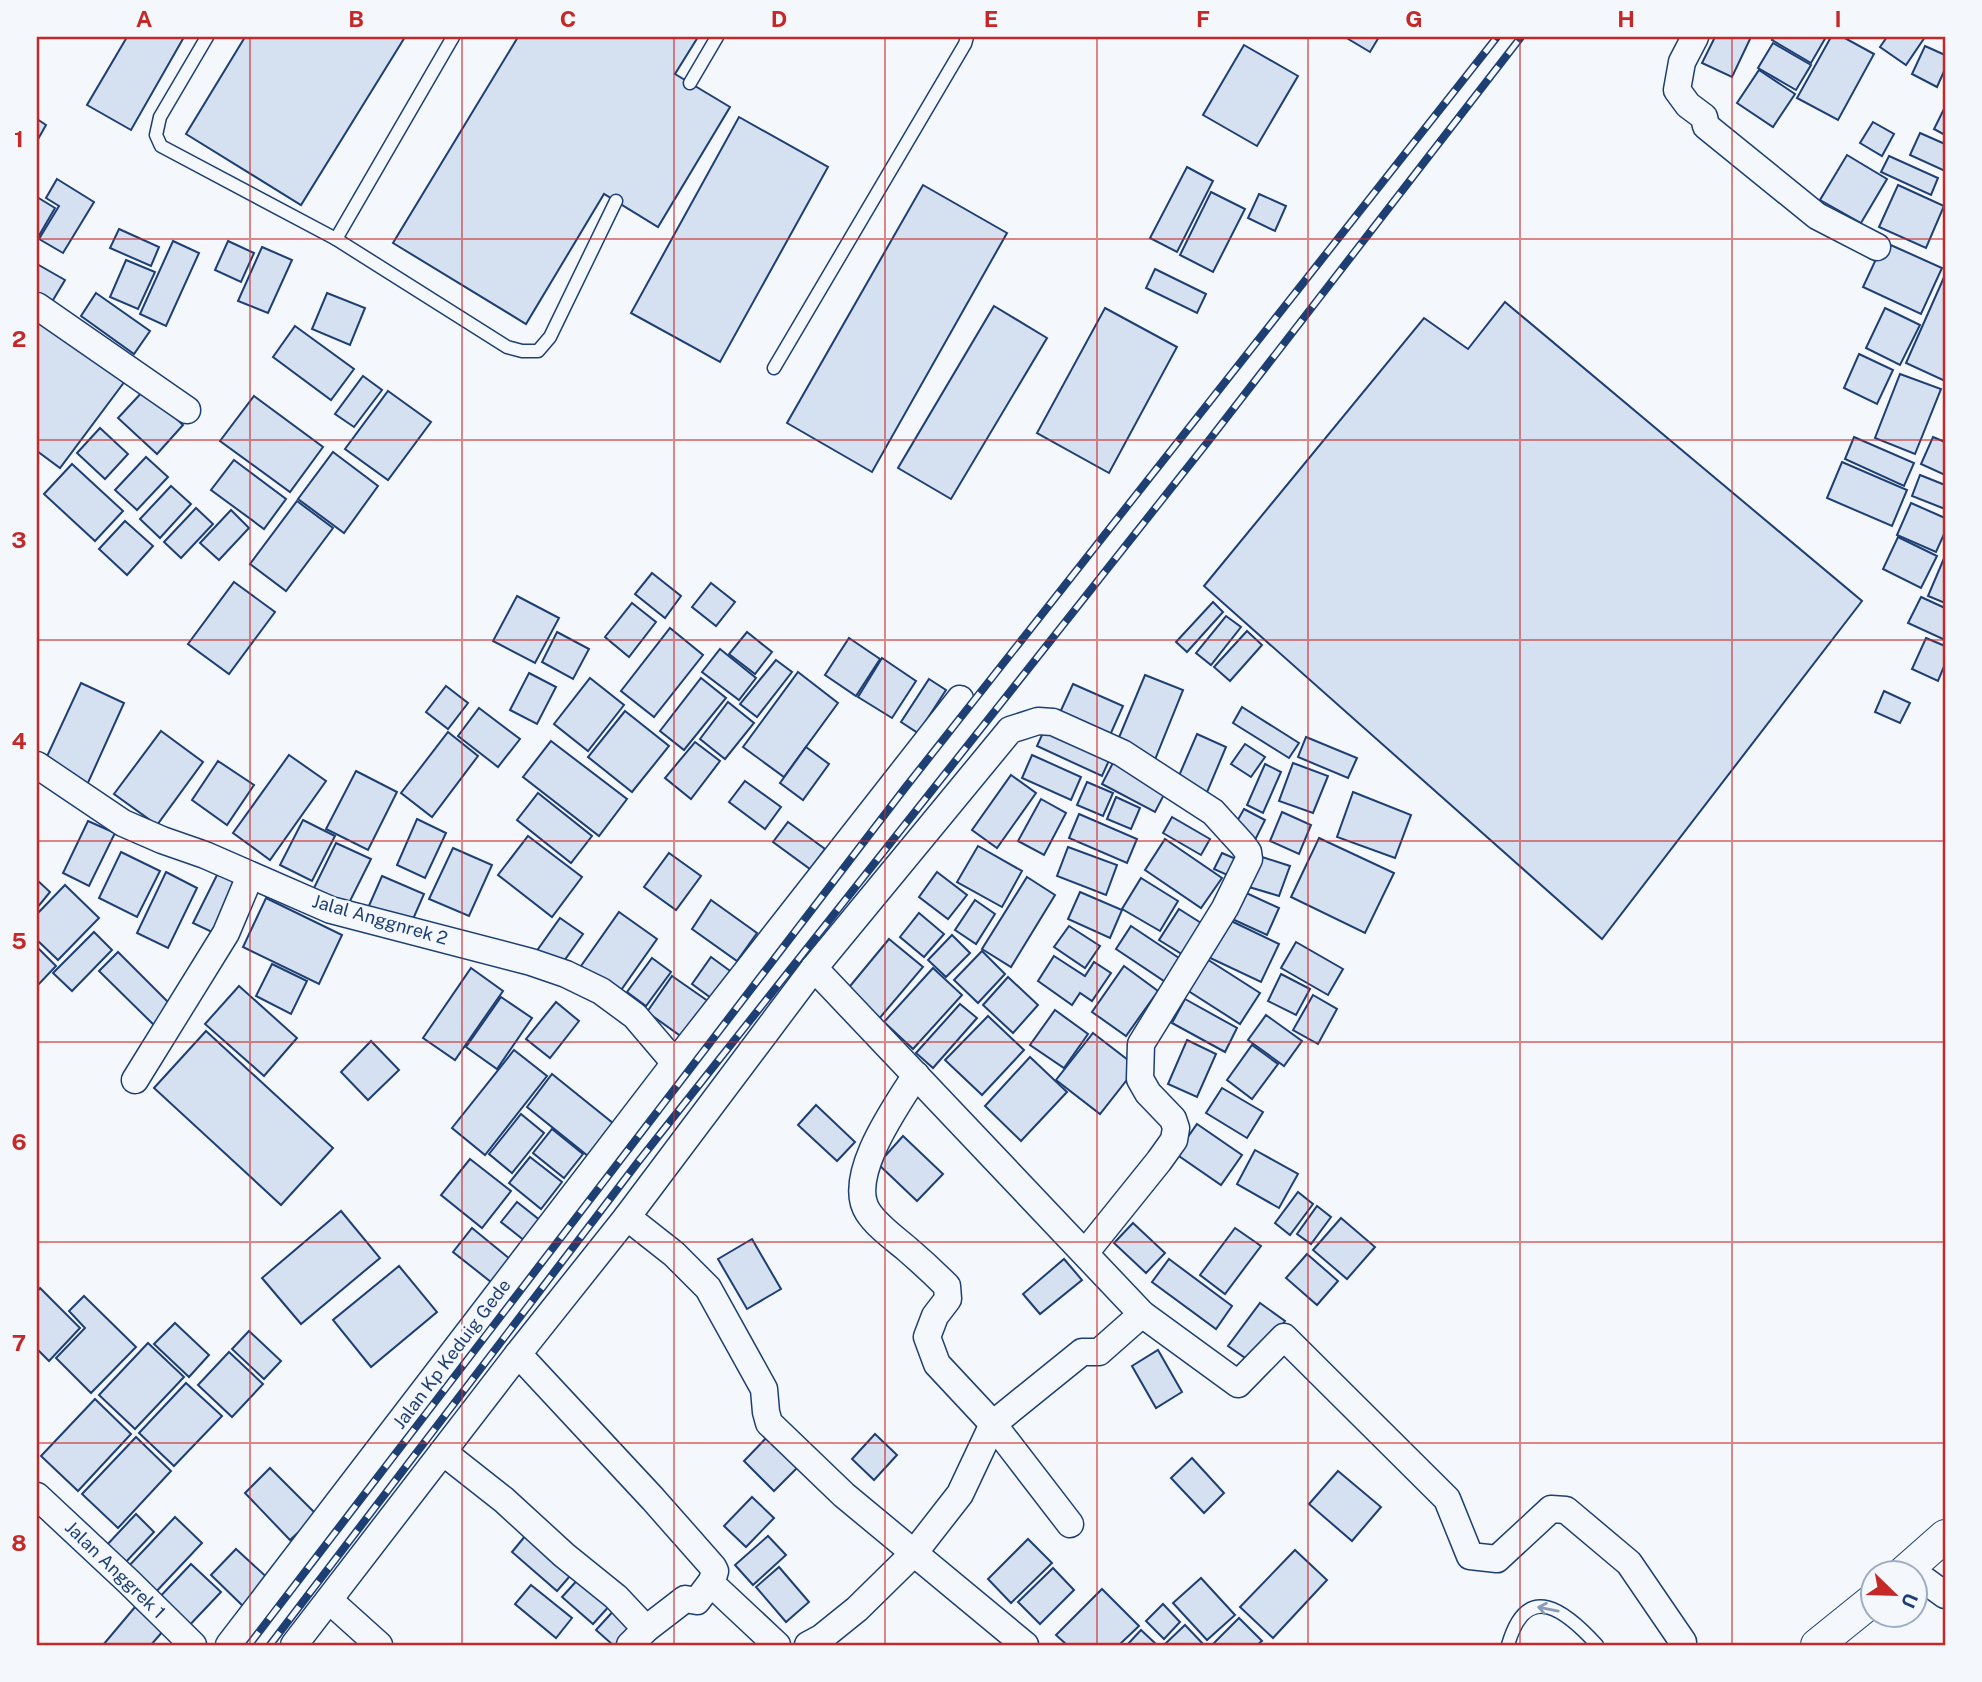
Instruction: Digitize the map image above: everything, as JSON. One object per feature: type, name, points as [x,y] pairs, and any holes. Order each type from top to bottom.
[{"type":"street","points":[[1695,37],[1682,62],[1676,90],[1704,117],[1706,127],[1817,216],[1877,247]]},
{"type":"street","points":[[37,306],[187,410]]},
{"type":"street","name":"Jalan Kp Keduig Gede","points":[[229,1645],[675,1063],[960,699]]},
{"type":"street","points":[[294,1645],[627,1217],[814,968],[1010,730],[1038,721],[1053,722],[1122,753],[1213,812],[1232,831],[1248,852],[1249,859],[1225,908],[1141,1044],[1140,1079],[1148,1093],[1173,1119],[1176,1128],[1174,1140],[1085,1254]]},
{"type":"street","name":"Jalal Anggnrek 2","points":[[37,765],[123,822],[331,910],[531,962],[566,974],[601,991],[635,1016],[675,1063]]},
{"type":"street","points":[[135,1080],[226,933],[250,876]]},
{"type":"street","points":[[814,968],[1142,1314],[1238,1384],[1284,1337],[1447,1499],[1470,1556],[1497,1559],[1551,1509],[1566,1510],[1629,1563],[1683,1645]]},
{"type":"street","points":[[916,1075],[887,1121],[866,1164],[861,1187],[867,1211],[947,1286],[948,1298],[935,1316],[927,1337],[937,1364],[992,1424],[1070,1524]]},
{"type":"street","points":[[627,1217],[674,1254],[708,1288],[764,1389],[769,1423],[844,1495],[1016,1643]]},
{"type":"street","points":[[808,1645],[857,1609],[914,1553],[960,1494],[992,1424],[1082,1352],[1099,1352],[1142,1314]]},
{"type":"street","points":[[443,1452],[504,1500],[564,1555],[616,1597],[638,1637],[685,1599],[697,1601],[712,1581],[715,1571],[713,1567],[518,1354]]},
{"type":"street","name":"Jalan Anggrek 1","points":[[37,1496],[193,1645]]},
{"type":"street","points":[[1922,1560],[1945,1536]]},
{"type":"street","points":[[712,1581],[715,1587],[777,1645]]},
{"type":"street","points":[[1930,1586],[1945,1595]]},
{"type":"street","points":[[329,1600],[379,1645]]},
{"type":"street","points":[[1817,1645],[1860,1610]]},
{"type":"lane","points":[[207,37],[160,117],[156,135],[161,146],[336,239],[507,347],[538,351],[550,337],[616,201]]},
{"type":"lane","points":[[336,239],[453,37]]},
{"type":"lane","points":[[690,83],[717,37]]},
{"type":"lane","points":[[774,368],[894,167],[967,37]]},
{"type":"lane","points":[[1508,1645],[1512,1631],[1522,1617],[1535,1607],[1550,1606],[1564,1613],[1597,1645]]},
{"type":"building","points":[[127,37],[184,37],[131,130],[87,105]]},
{"type":"building","points":[[245,37],[405,37],[301,205],[186,134]]},
{"type":"building","points":[[518,37],[698,37],[675,74],[730,107],[658,227],[604,194],[526,324],[393,243]]},
{"type":"building","points":[[1345,37],[1379,37],[1370,52]]},
{"type":"building","points":[[1715,37],[1751,37],[1732,77],[1702,63]]},
{"type":"building","points":[[1774,37],[1826,37],[1811,63],[1772,40]]},
{"type":"building","points":[[1831,37],[1843,37],[1874,54],[1838,120],[1797,98]]},
{"type":"building","points":[[1887,37],[1925,37],[1906,65],[1880,47]]},
{"type":"building","points":[[1773,43],[1811,65],[1796,90],[1758,68]]},
{"type":"building","points":[[1244,45],[1298,76],[1257,146],[1203,115]]},
{"type":"building","points":[[1925,46],[1945,55],[1945,69],[1937,87],[1912,74]]},
{"type":"building","points":[[1759,70],[1795,94],[1773,127],[1737,103]]},
{"type":"building","points":[[1945,107],[1945,135],[1934,129]]},
{"type":"building","points":[[739,117],[828,167],[720,362],[631,313]]},
{"type":"building","points":[[37,119],[46,125],[37,141]]},
{"type":"building","points":[[1873,122],[1894,134],[1882,156],[1860,143]]},
{"type":"building","points":[[1920,133],[1945,144],[1945,171],[1910,155]]},
{"type":"building","points":[[1847,155],[1887,179],[1861,223],[1820,200]]},
{"type":"building","points":[[1889,156],[1938,178],[1931,195],[1881,172]]},
{"type":"building","points":[[1187,167],[1213,181],[1177,252],[1150,238]]},
{"type":"building","points":[[57,179],[94,202],[63,253],[39,239],[59,206],[46,198]]},
{"type":"building","points":[[923,185],[1007,233],[872,472],[787,423]]},
{"type":"building","points":[[1898,185],[1944,206],[1926,248],[1879,227]]},
{"type":"building","points":[[1211,192],[1245,209],[1213,272],[1180,255]]},
{"type":"building","points":[[1259,194],[1286,206],[1275,231],[1248,218]]},
{"type":"building","points":[[37,197],[55,208],[37,239]]},
{"type":"building","points":[[119,229],[159,247],[151,266],[110,248]]},
{"type":"building","points":[[173,241],[199,253],[166,326],[140,314]]},
{"type":"building","points":[[228,241],[254,253],[241,282],[215,270]]},
{"type":"building","points":[[1884,242],[1942,268],[1921,314],[1863,287]]},
{"type":"building","points":[[262,247],[292,260],[268,313],[238,301]]},
{"type":"building","points":[[126,260],[155,272],[138,309],[110,297]]},
{"type":"building","points":[[37,264],[65,280],[50,305],[37,297]]},
{"type":"building","points":[[1155,269],[1206,294],[1197,313],[1146,288]]},
{"type":"building","points":[[1945,275],[1945,381],[1906,363]]},
{"type":"building","points":[[96,293],[150,331],[134,354],[81,316]]},
{"type":"building","points":[[327,293],[365,308],[350,345],[312,329]]},
{"type":"building","points":[[1505,302],[1862,601],[1602,939],[1204,586],[1424,318],[1468,349]]},
{"type":"building","points":[[994,306],[1047,338],[951,499],[898,468]]},
{"type":"building","points":[[1105,308],[1177,347],[1109,473],[1037,433]]},
{"type":"building","points":[[1885,308],[1920,325],[1900,365],[1866,348]]},
{"type":"building","points":[[37,315],[125,381],[60,468],[37,451]]},
{"type":"building","points":[[295,326],[354,369],[331,400],[273,357]]},
{"type":"building","points":[[1859,354],[1893,370],[1877,404],[1844,388]]},
{"type":"building","points":[[1900,374],[1941,389],[1915,454],[1875,438]]},
{"type":"building","points":[[363,376],[382,390],[354,427],[335,414]]},
{"type":"building","points":[[145,389],[183,425],[157,454],[118,418]]},
{"type":"building","points":[[388,391],[431,422],[388,480],[345,449]]},
{"type":"building","points":[[254,396],[323,447],[290,492],[220,441]]},
{"type":"building","points":[[100,428],[128,454],[105,479],[77,453]]},
{"type":"building","points":[[1854,437],[1914,463],[1904,486],[1845,459]]},
{"type":"building","points":[[1933,437],[1945,442],[1945,475],[1921,464]]},
{"type":"building","points":[[333,452],[378,486],[344,533],[298,499]]},
{"type":"building","points":[[146,457],[168,477],[137,510],[115,490]]},
{"type":"building","points":[[234,460],[286,499],[264,529],[211,490]]},
{"type":"building","points":[[1842,462],[1907,490],[1892,526],[1827,498]]},
{"type":"building","points":[[72,464],[123,511],[95,541],[44,494]]},
{"type":"building","points":[[1920,475],[1945,485],[1945,509],[1912,496]]},
{"type":"building","points":[[171,486],[191,504],[160,538],[140,519]]},
{"type":"building","points":[[297,501],[333,528],[286,591],[250,564]]},
{"type":"building","points":[[1911,503],[1945,518],[1945,532],[1936,552],[1897,535]]},
{"type":"building","points":[[196,508],[213,524],[181,558],[164,542]]},
{"type":"building","points":[[231,510],[249,528],[219,560],[200,543]]},
{"type":"building","points":[[125,521],[153,546],[127,575],[99,549]]},
{"type":"building","points":[[1898,537],[1937,556],[1921,588],[1883,569]]},
{"type":"building","points":[[1945,556],[1945,603],[1928,596]]},
{"type":"building","points":[[652,573],[681,596],[665,618],[635,594]]},
{"type":"building","points":[[234,582],[275,612],[229,674],[188,644]]},
{"type":"building","points":[[711,583],[735,602],[716,626],[692,607]]},
{"type":"building","points":[[517,596],[559,618],[535,663],[493,641]]},
{"type":"building","points":[[1921,597],[1945,608],[1945,640],[1908,623]]},
{"type":"building","points":[[1213,602],[1223,612],[1187,652],[1176,642]]},
{"type":"building","points":[[632,603],[656,622],[629,657],[605,637]]},
{"type":"building","points":[[1226,616],[1241,627],[1211,665],[1196,653]]},
{"type":"building","points":[[670,628],[703,655],[654,717],[621,691]]},
{"type":"building","points":[[1247,631],[1262,645],[1230,681],[1214,667]]},
{"type":"building","points":[[557,632],[589,649],[573,679],[542,662]]},
{"type":"building","points":[[747,632],[772,652],[755,674],[729,654]]},
{"type":"building","points":[[849,638],[880,659],[856,696],[825,675]]},
{"type":"building","points":[[1926,638],[1945,646],[1945,664],[1938,681],[1912,669]]},
{"type":"building","points":[[720,649],[756,678],[739,700],[702,672]]},
{"type":"building","points":[[882,658],[916,681],[892,718],[858,697]]},
{"type":"building","points":[[776,660],[792,672],[757,717],[740,704]]},
{"type":"building","points":[[798,672],[838,703],[784,777],[743,747]]},
{"type":"building","points":[[529,673],[556,687],[537,724],[510,710]]},
{"type":"building","points":[[1145,675],[1183,690],[1154,762],[1115,747]]},
{"type":"building","points":[[590,678],[624,705],[588,751],[554,724]]},
{"type":"building","points":[[701,678],[726,698],[684,750],[660,731]]},
{"type":"building","points":[[929,679],[946,690],[918,733],[901,722]]},
{"type":"building","points":[[81,683],[124,703],[87,785],[43,765]]},
{"type":"building","points":[[1073,684],[1123,706],[1107,742],[1057,719]]},
{"type":"building","points":[[446,686],[468,703],[448,729],[426,712]]},
{"type":"building","points":[[1884,691],[1910,703],[1900,723],[1875,712]]},
{"type":"building","points":[[728,702],[754,723],[725,759],[700,739]]},
{"type":"building","points":[[1242,707],[1299,743],[1289,758],[1233,723]]},
{"type":"building","points":[[479,708],[520,739],[498,767],[458,736]]},
{"type":"building","points":[[625,711],[669,746],[632,792],[588,757]]},
{"type":"building","points":[[1046,726],[1111,756],[1102,776],[1037,746]]},
{"type":"building","points":[[161,731],[203,762],[157,825],[114,794]]},
{"type":"building","points":[[448,732],[478,756],[432,817],[401,793]]},
{"type":"building","points":[[1197,734],[1226,747],[1205,797],[1175,785]]},
{"type":"building","points":[[1306,737],[1357,758],[1348,778],[1298,757]]},
{"type":"building","points":[[551,741],[627,799],[599,836],[523,777]]},
{"type":"building","points":[[695,742],[720,761],[691,799],[665,778]]},
{"type":"building","points":[[1245,744],[1265,757],[1251,777],[1231,764]]},
{"type":"building","points":[[806,747],[829,764],[803,800],[780,783]]},
{"type":"building","points":[[289,755],[326,781],[270,860],[233,833]]},
{"type":"building","points":[[1032,755],[1081,777],[1071,800],[1022,778]]},
{"type":"building","points":[[1116,757],[1169,785],[1155,812],[1102,784]]},
{"type":"building","points":[[218,761],[254,785],[227,825],[192,800]]},
{"type":"building","points":[[1293,763],[1328,776],[1313,813],[1279,801]]},
{"type":"building","points":[[1265,764],[1281,772],[1263,813],[1247,805]]},
{"type":"building","points":[[356,771],[397,792],[368,850],[326,829]]},
{"type":"building","points":[[1011,775],[1036,793],[997,848],[972,830]]},
{"type":"building","points":[[745,781],[781,807],[765,829],[729,802]]},
{"type":"building","points":[[1087,782],[1113,793],[1103,816],[1077,805]]},
{"type":"building","points":[[1353,792],[1411,815],[1395,858],[1337,837]]},
{"type":"building","points":[[538,793],[592,836],[571,863],[517,820]]},
{"type":"building","points":[[1116,797],[1140,808],[1131,829],[1107,819]]},
{"type":"building","points":[[1041,799],[1066,813],[1044,855],[1018,841]]},
{"type":"building","points":[[1244,809],[1265,820],[1254,842],[1232,830]]},
{"type":"building","points":[[1282,812],[1311,825],[1299,854],[1270,841]]},
{"type":"building","points":[[1079,814],[1137,839],[1127,863],[1069,838]]},
{"type":"building","points":[[1172,817],[1210,839],[1201,855],[1163,833]]},
{"type":"building","points":[[417,819],[446,833],[425,878],[397,865]]},
{"type":"building","points":[[303,820],[335,836],[312,881],[280,865]]},
{"type":"building","points":[[88,821],[115,833],[89,886],[63,873]]},
{"type":"building","points":[[788,822],[825,849],[810,869],[773,842]]},
{"type":"building","points":[[528,836],[582,877],[552,917],[498,875]]},
{"type":"building","points":[[1319,838],[1394,873],[1365,933],[1291,897]]},
{"type":"building","points":[[1165,839],[1222,878],[1201,908],[1145,870]]},
{"type":"building","points":[[336,843],[371,859],[347,907],[313,890]]},
{"type":"building","points":[[978,846],[1022,871],[1002,907],[957,882]]},
{"type":"building","points":[[1068,847],[1117,865],[1106,895],[1057,876]]},
{"type":"building","points":[[453,848],[492,865],[469,916],[429,899]]},
{"type":"building","points":[[121,852],[160,871],[137,917],[99,898]]},
{"type":"building","points":[[669,853],[701,876],[676,910],[644,887]]},
{"type":"building","points":[[1222,853],[1243,862],[1236,879],[1214,869]]},
{"type":"building","points":[[1259,856],[1290,866],[1279,896],[1249,887]]},
{"type":"building","points":[[166,872],[197,888],[168,948],[137,933]]},
{"type":"building","points":[[937,872],[967,895],[948,919],[919,897]]},
{"type":"building","points":[[218,873],[238,883],[214,933],[193,923]]},
{"type":"building","points":[[382,876],[424,894],[410,926],[368,908]]},
{"type":"building","points":[[1027,877],[1055,895],[1011,967],[982,949]]},
{"type":"building","points":[[1141,878],[1178,901],[1160,931],[1122,909]]},
{"type":"building","points":[[37,880],[50,892],[37,908]]},
{"type":"building","points":[[65,885],[99,918],[58,960],[37,940],[37,914]]},
{"type":"building","points":[[1242,891],[1279,908],[1267,935],[1230,918]]},
{"type":"building","points":[[1080,892],[1122,910],[1110,938],[1068,919]]},
{"type":"building","points":[[266,898],[342,935],[319,984],[243,947]]},
{"type":"building","points":[[711,900],[757,933],[737,961],[692,929]]},
{"type":"building","points":[[975,900],[995,914],[976,944],[955,930]]},
{"type":"building","points":[[1179,909],[1209,928],[1190,959],[1159,940]]},
{"type":"building","points":[[619,912],[657,939],[619,993],[581,966]]},
{"type":"building","points":[[919,913],[944,934],[924,957],[900,937]]},
{"type":"building","points":[[560,918],[583,934],[559,968],[536,952]]},
{"type":"building","points":[[1225,918],[1279,944],[1261,982],[1206,956]]},
{"type":"building","points":[[1069,926],[1100,946],[1085,968],[1054,947]]},
{"type":"building","points":[[1131,926],[1185,962],[1170,985],[1116,949]]},
{"type":"building","points":[[94,932],[112,950],[72,991],[53,973]]},
{"type":"building","points":[[952,935],[970,953],[946,977],[928,960]]},
{"type":"building","points":[[889,939],[923,967],[878,1020],[846,991]]},
{"type":"building","points":[[1296,942],[1343,969],[1328,995],[1281,968]]},
{"type":"building","points":[[37,947],[56,966],[37,986]]},
{"type":"building","points":[[982,951],[1005,974],[978,1003],[954,980]]},
{"type":"building","points":[[118,952],[177,1011],[159,1030],[99,971]]},
{"type":"building","points":[[1199,954],[1260,993],[1240,1024],[1179,985]]},
{"type":"building","points":[[1054,956],[1085,976],[1094,962],[1111,973],[1092,1001],[1080,993],[1072,1005],[1038,981]]},
{"type":"building","points":[[711,957],[737,976],[718,1003],[692,984]]},
{"type":"building","points":[[652,958],[671,972],[646,1006],[627,992]]},
{"type":"building","points":[[272,964],[307,981],[291,1014],[256,996]]},
{"type":"building","points":[[1124,966],[1158,991],[1126,1036],[1092,1012]]},
{"type":"building","points":[[471,968],[503,991],[455,1060],[423,1038]]},
{"type":"building","points":[[933,968],[962,995],[913,1049],[884,1022]]},
{"type":"building","points":[[1281,974],[1310,989],[1296,1015],[1268,1001]]},
{"type":"building","points":[[672,976],[715,1006],[689,1042],[647,1012]]},
{"type":"building","points":[[1008,977],[1038,1005],[1013,1033],[983,1005]]},
{"type":"building","points":[[239,986],[297,1038],[264,1076],[205,1024]]},
{"type":"building","points":[[1313,995],[1337,1009],[1318,1044],[1293,1030]]},
{"type":"building","points":[[501,997],[532,1018],[497,1069],[466,1047]]},
{"type":"building","points":[[1185,999],[1237,1028],[1225,1052],[1172,1023]]},
{"type":"building","points":[[556,1002],[579,1021],[550,1058],[526,1039]]},
{"type":"building","points":[[960,1004],[977,1018],[933,1068],[916,1053]]},
{"type":"building","points":[[1055,1010],[1088,1034],[1064,1068],[1030,1045]]},
{"type":"building","points":[[1266,1015],[1302,1041],[1284,1066],[1248,1040]]},
{"type":"building","points":[[988,1016],[1024,1050],[982,1095],[945,1060]]},
{"type":"building","points":[[206,1031],[333,1148],[281,1205],[154,1088]]},
{"type":"building","points":[[1093,1033],[1137,1067],[1100,1114],[1056,1080]]},
{"type":"building","points":[[1187,1040],[1216,1054],[1197,1097],[1168,1084]]},
{"type":"building","points":[[371,1041],[399,1070],[368,1100],[341,1072]]},
{"type":"building","points":[[1252,1045],[1278,1064],[1252,1099],[1227,1080]]},
{"type":"building","points":[[514,1050],[547,1076],[485,1155],[452,1128]]},
{"type":"building","points":[[1030,1057],[1067,1092],[1021,1141],[985,1106]]},
{"type":"building","points":[[552,1074],[619,1128],[593,1160],[527,1107]]},
{"type":"building","points":[[1222,1088],[1263,1112],[1247,1138],[1206,1113]]},
{"type":"building","points":[[816,1105],[855,1142],[837,1161],[798,1125]]},
{"type":"building","points":[[521,1114],[544,1133],[512,1173],[489,1154]]},
{"type":"building","points":[[1197,1124],[1242,1155],[1221,1185],[1176,1154]]},
{"type":"building","points":[[552,1129],[583,1154],[564,1178],[533,1153]]},
{"type":"building","points":[[903,1136],[943,1174],[917,1201],[878,1164]]},
{"type":"building","points":[[1255,1150],[1298,1174],[1279,1208],[1237,1184]]},
{"type":"building","points":[[530,1157],[562,1182],[541,1209],[509,1183]]},
{"type":"building","points":[[470,1159],[511,1191],[482,1228],[441,1195]]},
{"type":"building","points":[[1298,1192],[1313,1204],[1290,1235],[1275,1223]]},
{"type":"building","points":[[517,1202],[546,1225],[530,1245],[501,1222]]},
{"type":"building","points":[[1317,1206],[1331,1217],[1311,1244],[1297,1234]]},
{"type":"building","points":[[341,1211],[380,1258],[301,1324],[262,1278]]},
{"type":"building","points":[[1341,1218],[1375,1247],[1347,1279],[1313,1250]]},
{"type":"building","points":[[1133,1223],[1165,1253],[1146,1273],[1114,1243]]},
{"type":"building","points":[[472,1228],[510,1259],[491,1282],[453,1252]]},
{"type":"building","points":[[1235,1228],[1261,1246],[1225,1294],[1200,1275]]},
{"type":"building","points":[[752,1239],[781,1289],[747,1309],[718,1259]]},
{"type":"building","points":[[1307,1254],[1338,1281],[1317,1305],[1286,1278]]},
{"type":"building","points":[[1064,1259],[1082,1280],[1040,1314],[1023,1294]]},
{"type":"building","points":[[1169,1259],[1232,1306],[1216,1329],[1152,1282]]},
{"type":"building","points":[[399,1266],[437,1312],[371,1367],[333,1320]]},
{"type":"building","points":[[40,1288],[80,1328],[49,1361],[37,1349],[37,1292]]},
{"type":"building","points":[[84,1296],[136,1347],[91,1393],[56,1358],[85,1328],[69,1311]]},
{"type":"building","points":[[1260,1303],[1285,1321],[1254,1364],[1228,1346]]},
{"type":"building","points":[[175,1323],[209,1355],[189,1377],[154,1344]]},
{"type":"building","points":[[249,1331],[281,1361],[264,1379],[232,1349]]},
{"type":"building","points":[[148,1343],[184,1377],[135,1429],[99,1395]]},
{"type":"building","points":[[1158,1350],[1182,1392],[1156,1408],[1132,1366]]},
{"type":"building","points":[[229,1352],[263,1384],[232,1417],[198,1385]]},
{"type":"building","points":[[186,1383],[222,1416],[174,1466],[139,1433]]},
{"type":"building","points":[[95,1399],[131,1434],[78,1491],[41,1456]]},
{"type":"building","points":[[875,1434],[897,1455],[874,1480],[852,1459]]},
{"type":"building","points":[[769,1435],[800,1465],[774,1491],[744,1461]]},
{"type":"building","points":[[136,1437],[171,1471],[118,1528],[82,1494]]},
{"type":"building","points":[[1192,1458],[1224,1493],[1204,1513],[1171,1478]]},
{"type":"building","points":[[270,1468],[317,1515],[290,1540],[245,1493]]},
{"type":"building","points":[[1338,1471],[1381,1507],[1352,1541],[1309,1504]]},
{"type":"building","points":[[752,1497],[774,1518],[746,1547],[724,1526]]},
{"type":"building","points":[[136,1514],[154,1532],[124,1564],[105,1547]]},
{"type":"building","points":[[175,1517],[202,1543],[153,1595],[126,1569]]},
{"type":"building","points":[[530,1530],[576,1569],[557,1591],[512,1552]]},
{"type":"building","points":[[768,1536],[786,1555],[753,1585],[735,1565]]},
{"type":"building","points":[[1028,1539],[1052,1563],[1011,1603],[988,1579]]},
{"type":"building","points":[[236,1549],[272,1582],[246,1609],[211,1575]]},
{"type":"building","points":[[1295,1550],[1327,1580],[1273,1638],[1240,1607]]},
{"type":"building","points":[[191,1564],[221,1592],[184,1631],[154,1603]]},
{"type":"building","points":[[779,1567],[809,1602],[786,1622],[756,1587]]},
{"type":"building","points":[[1053,1568],[1074,1590],[1040,1624],[1018,1602]]},
{"type":"building","points":[[581,1576],[612,1603],[593,1624],[562,1597]]},
{"type":"building","points":[[1201,1578],[1235,1615],[1207,1640],[1173,1603]]},
{"type":"building","points":[[531,1585],[572,1618],[556,1638],[515,1604]]},
{"type":"building","points":[[1102,1589],[1139,1626],[1119,1645],[1067,1645],[1056,1635]]},
{"type":"building","points":[[1163,1604],[1180,1622],[1164,1639],[1146,1621]]},
{"type":"building","points":[[135,1607],[163,1631],[151,1645],[103,1645]]},
{"type":"building","points":[[617,1607],[640,1629],[625,1645],[613,1645],[596,1630]]},
{"type":"building","points":[[1239,1618],[1262,1641],[1257,1645],[1212,1645]]},
{"type":"building","points":[[1185,1625],[1204,1645],[1165,1644]]},
{"type":"building","points":[[1141,1630],[1157,1645],[1127,1645]]},
{"type":"railway","points":[[249,1645],[905,788],[1497,37]]},
{"type":"railway","points":[[270,1645],[638,1162],[1210,439],[1521,37]]}]
